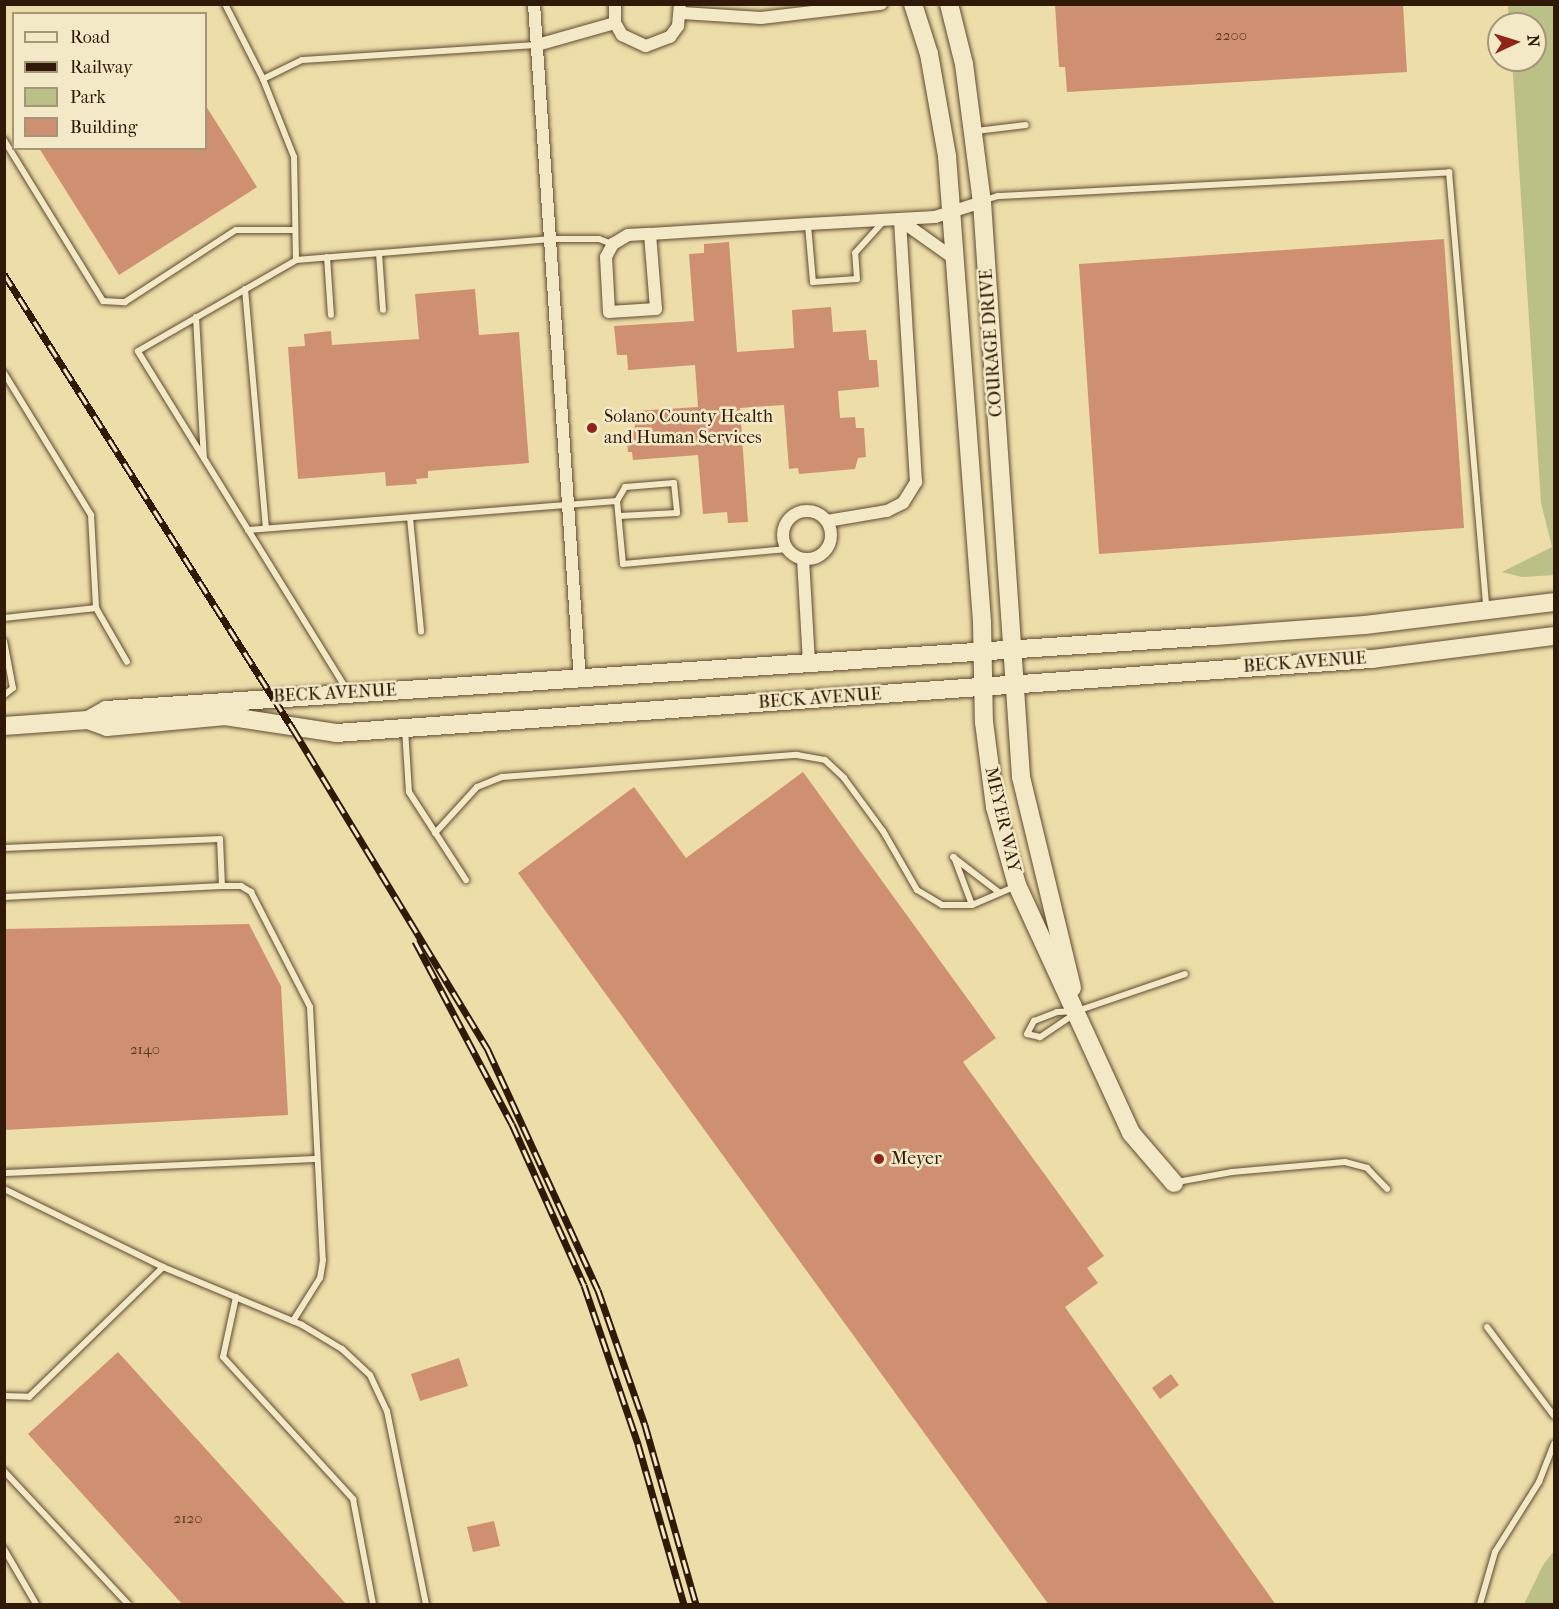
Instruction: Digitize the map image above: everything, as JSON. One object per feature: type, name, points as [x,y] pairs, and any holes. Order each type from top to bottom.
[{"type":"street","points":[[534,4],[580,680]]},
{"type":"street","points":[[615,4],[615,23],[633,43],[659,44],[675,32],[681,9],[761,18],[881,4]]},
{"type":"street","name":"COURAGE DRIVE","points":[[913,4],[929,54],[947,156],[952,258],[982,652]]},
{"type":"street","name":"COURAGE DRIVE","points":[[949,4],[975,131],[982,202],[1014,685]]},
{"type":"street","points":[[537,45],[615,23]]},
{"type":"street","points":[[650,234],[656,309],[609,312],[606,257],[613,244],[628,236],[650,234],[808,224],[900,220],[951,212],[982,202]]},
{"type":"street","points":[[900,220],[952,258]]},
{"type":"street","points":[[827,521],[887,512],[903,503],[916,482],[900,220]]},
{"type":"street","points":[[815,512],[827,521],[832,537],[825,552],[803,560],[787,549],[784,527],[793,515],[815,512]]},
{"type":"street","points":[[803,560],[809,664]]},
{"type":"street","name":"BECK AVENUE","points":[[87,720],[106,710],[580,680],[1365,625],[1554,602]]},
{"type":"street","name":"BECK AVENUE","points":[[4,726],[87,720],[107,727],[225,716],[320,733],[1372,658],[1554,636]]},
{"type":"street","name":"MEYER WAY","points":[[982,652],[993,797],[1017,885],[1077,1011],[1131,1133],[1174,1183]]},
{"type":"street","name":"MEYER WAY","points":[[1014,685],[1021,777],[1077,1011]]},
{"type":"lane","points":[[225,4],[263,79],[294,157],[296,260]]},
{"type":"lane","points":[[263,79],[302,60],[537,45]]},
{"type":"lane","points":[[975,131],[1026,124]]},
{"type":"lane","points":[[4,140],[103,301],[125,302],[236,230],[296,230]]},
{"type":"lane","points":[[982,202],[1021,195],[1449,172],[1486,610]]},
{"type":"lane","points":[[808,224],[813,282],[857,279],[855,252],[883,221]]},
{"type":"lane","points":[[349,693],[138,351],[296,260],[551,239],[598,239],[613,244]]},
{"type":"lane","points":[[379,253],[383,310]]},
{"type":"lane","points":[[327,257],[331,315]]},
{"type":"lane","points":[[245,289],[266,528]]},
{"type":"lane","points":[[196,317],[204,459]]},
{"type":"lane","points":[[4,373],[91,515],[96,608],[127,662]]},
{"type":"lane","points":[[619,516],[677,513],[674,483],[626,487],[617,501],[623,564],[787,549]]},
{"type":"lane","points":[[248,530],[569,507],[617,501]]},
{"type":"lane","points":[[410,518],[421,631]]},
{"type":"lane","points":[[4,618],[96,608]]},
{"type":"lane","points":[[4,642],[13,688],[4,695]]},
{"type":"lane","points":[[405,728],[409,792],[466,880]]},
{"type":"lane","points":[[435,833],[477,787],[502,777],[797,755],[825,760],[844,778],[883,831],[917,890],[942,905],[972,905],[1017,885]]},
{"type":"lane","points":[[4,848],[220,839],[222,886]]},
{"type":"lane","points":[[972,905],[953,857],[1000,893]]},
{"type":"lane","points":[[4,897],[222,886],[242,886],[251,892],[310,1007],[323,1260],[320,1278],[293,1321]]},
{"type":"lane","points":[[1077,1011],[1061,1027],[1041,1036],[1027,1034],[1034,1021],[1077,1011],[1185,974]]},
{"type":"lane","points":[[4,1173],[317,1159]]},
{"type":"lane","points":[[1174,1183],[1232,1172],[1345,1162],[1367,1168],[1387,1189]]},
{"type":"lane","points":[[4,1189],[163,1267],[293,1321],[342,1349],[370,1376],[387,1411],[426,1605]]},
{"type":"lane","points":[[4,1396],[29,1397],[163,1267]]},
{"type":"lane","points":[[236,1297],[223,1357],[353,1499],[373,1605]]},
{"type":"lane","points":[[1486,1327],[1554,1416]]},
{"type":"lane","points":[[1480,1605],[1495,1551],[1539,1482],[1554,1444]]},
{"type":"lane","points":[[5,1472],[128,1605]]},
{"type":"lane","points":[[4,1549],[36,1605]]},
{"type":"green space","points":[[1508,5],[1554,5],[1554,575],[1522,577],[1502,572],[1552,547],[1541,503],[1513,72],[1547,72],[1547,12],[1508,12]]},
{"type":"green space","points":[[1554,1551],[1554,1604],[1524,1604],[1543,1565]]},
{"type":"building","points":[[1055,4],[1403,4],[1407,72],[1067,92],[1065,67],[1059,67]]},
{"type":"building","points":[[207,108],[257,187],[119,275],[40,150],[207,150]]},
{"type":"building","points":[[1444,239],[1464,528],[1099,554],[1079,264]]},
{"type":"building","points":[[729,242],[737,352],[794,348],[792,310],[831,307],[833,332],[866,330],[869,360],[877,360],[879,387],[838,391],[840,418],[855,417],[856,428],[864,428],[866,457],[858,458],[855,469],[799,474],[798,468],[789,469],[784,405],[740,408],[748,522],[728,523],[727,512],[703,514],[698,455],[633,460],[632,452],[628,452],[626,431],[635,430],[634,411],[698,407],[695,365],[628,370],[627,355],[617,355],[614,326],[694,321],[689,254],[704,253],[704,244]]},
{"type":"building","points":[[475,289],[479,335],[519,332],[529,463],[428,471],[428,478],[416,479],[417,484],[386,486],[385,472],[298,479],[288,347],[305,346],[304,334],[331,331],[332,345],[419,339],[415,294]]},
{"type":"building","name":"Meyer","points":[[803,772],[996,1038],[963,1062],[1104,1256],[1087,1268],[1098,1283],[1065,1307],[1276,1605],[1049,1605],[518,873],[634,787],[686,858]]},
{"type":"building","points":[[249,924],[281,986],[288,1115],[4,1130],[4,929]]},
{"type":"building","points":[[118,1352],[347,1605],[183,1605],[28,1434]]},
{"type":"building","points":[[459,1358],[468,1386],[420,1401],[411,1374]]},
{"type":"building","points":[[1171,1374],[1179,1385],[1160,1399],[1152,1388]]},
{"type":"building","points":[[494,1521],[500,1546],[473,1552],[467,1527]]},
{"type":"railway","points":[[4,274],[293,729],[488,1050],[598,1290],[645,1425],[696,1604]]},
{"type":"railway","points":[[415,941],[512,1124],[584,1285],[638,1444],[684,1604]]},
{"type":"place","name":"Solano County Health and Human Services","points":[[592,428]]},
{"type":"place","name":"Meyer","points":[[879,1159]]}]
